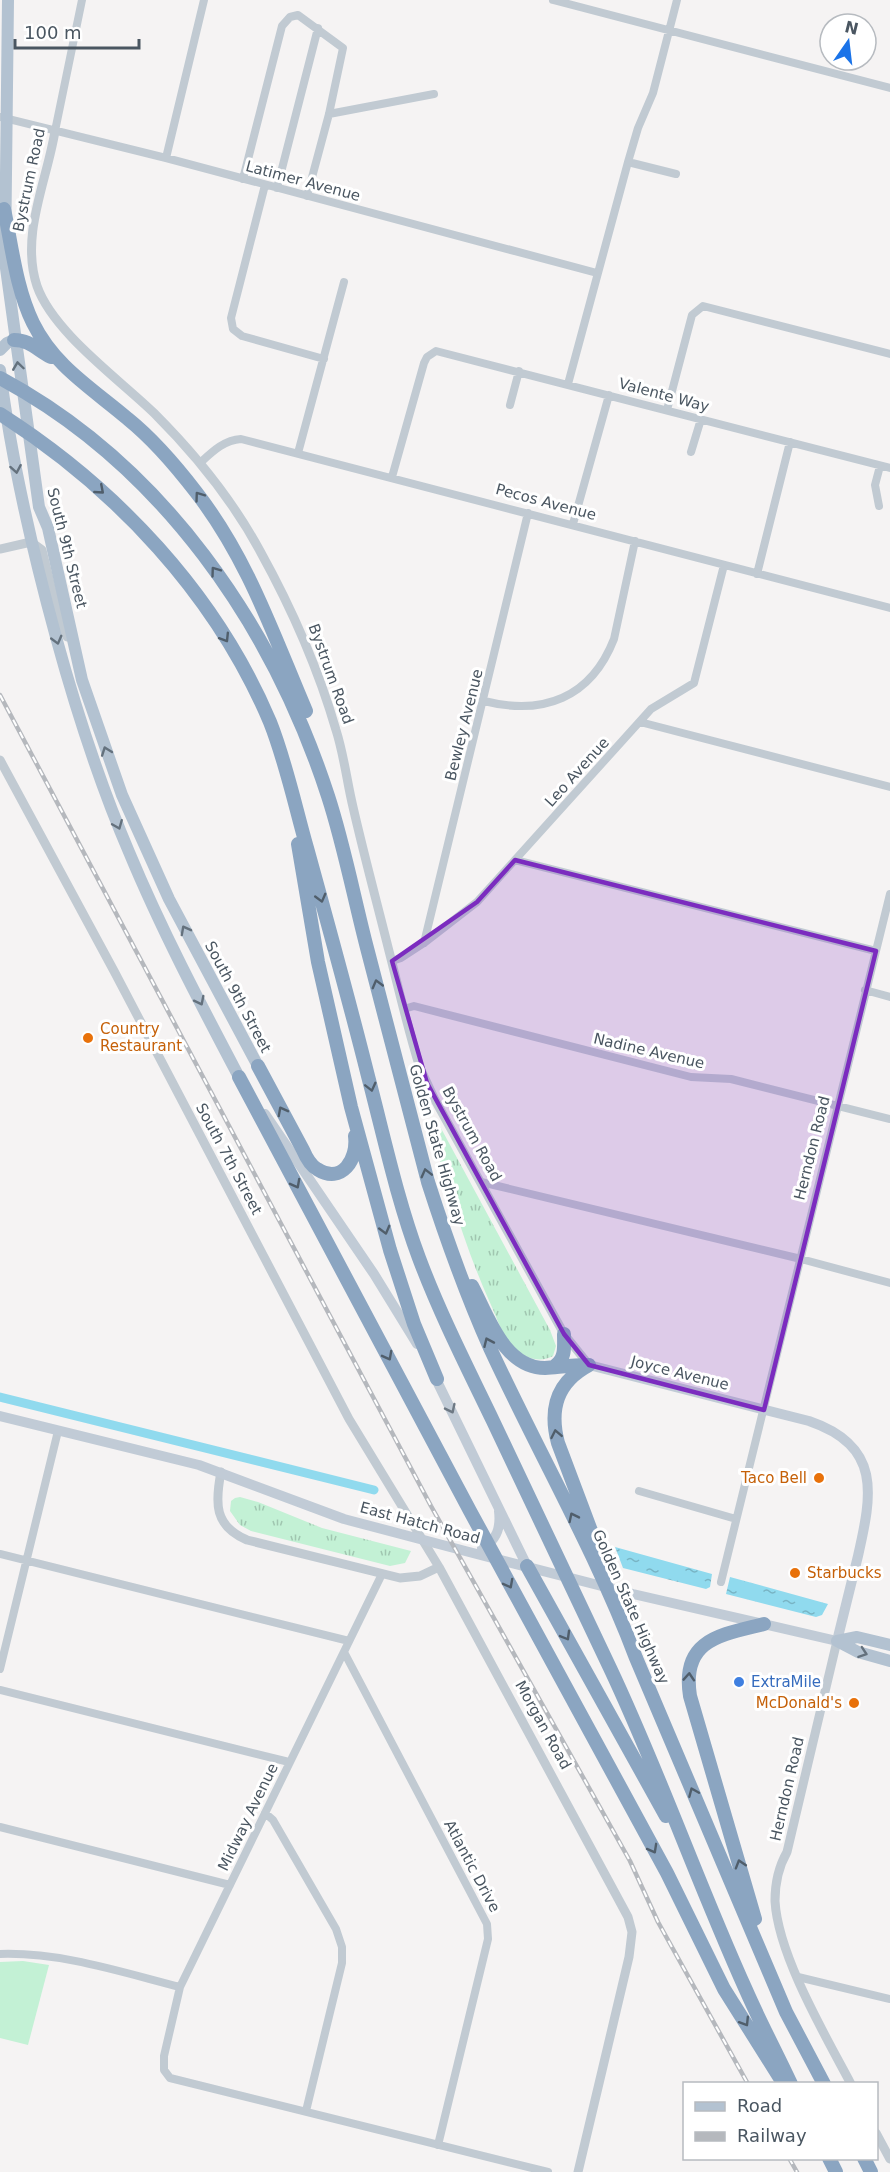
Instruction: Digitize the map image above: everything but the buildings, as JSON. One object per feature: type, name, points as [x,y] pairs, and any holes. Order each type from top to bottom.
[{"type":"highway","points":[[4,209],[20,290],[40,336],[55,359]]},
{"type":"highway","points":[[14,340],[30,343],[55,359],[129,419],[161,451],[197,494],[229,540],[269,619],[310,718],[329,799]]},
{"type":"highway","name":"Golden State Highway","points":[[0,378],[49,408],[114,459],[167,509],[191,537],[234,596],[291,700],[304,728],[329,799],[428,1182],[470,1301],[617,1608],[786,2012],[823,2082]]},
{"type":"highway","points":[[0,414],[55,453],[126,513],[166,557],[196,594],[235,653],[262,705],[272,727],[289,783],[344,983],[387,1152],[419,1257],[453,1339],[629,1709],[746,1990],[790,2082]]},
{"type":"highway","points":[[289,783],[318,962],[351,1107],[393,1260],[414,1324],[437,1379]]},
{"type":"highway","points":[[258,1066],[310,1164],[317,1170],[329,1174],[339,1172],[352,1162],[356,1140],[351,1107]]},
{"type":"highway","points":[[239,1077],[498,1563],[667,1873],[724,1989],[783,2082]]},
{"type":"highway","points":[[443,1229],[511,1354],[527,1364],[545,1368],[589,1365]]},
{"type":"highway","points":[[555,1366],[563,1356],[564,1334]]},
{"type":"highway","points":[[589,1365],[574,1373],[565,1384],[556,1406],[554,1424],[558,1443],[600,1555],[617,1608]]},
{"type":"highway","points":[[527,1566],[639,1765],[706,1893]]},
{"type":"highway","points":[[764,1624],[719,1635],[709,1641],[693,1659],[688,1672],[688,1684],[750,1898],[765,1962]]},
{"type":"main road","name":"South 9th Street","points":[[8,0],[3,118],[4,261],[39,507],[48,528],[82,680],[122,795],[169,899],[258,1066]]},
{"type":"main road","points":[[0,350],[14,340]]},
{"type":"main road","points":[[0,370],[31,542],[70,689],[108,800],[155,911],[239,1077],[374,1274],[437,1379],[527,1566]]},
{"type":"main road","points":[[31,542],[39,525],[39,507]]},
{"type":"main road","points":[[108,800],[122,795]]},
{"type":"main road","name":"Joyce Avenue","points":[[589,1365],[764,1410]]},
{"type":"main road","name":"Herndon Road","points":[[764,1410],[809,1421],[837,1434],[853,1448],[864,1468],[869,1492],[867,1518],[837,1641]]},
{"type":"main road","name":"East Hatch Road","points":[[0,1416],[221,1472],[344,1519],[633,1594],[837,1641],[858,1652],[890,1661]]},
{"type":"main road","points":[[469,1552],[486,1546],[498,1534],[500,1520],[498,1505]]},
{"type":"main road","name":"East Hatch Road","points":[[837,1641],[857,1636],[890,1645]]},
{"type":"street","name":"Bystrum Road","points":[[82,0],[32,237],[33,269],[44,301],[65,330],[152,411],[218,484],[247,528],[274,578],[306,643],[337,732],[352,805],[414,1050],[424,1076],[564,1334],[589,1365]]},
{"type":"street","points":[[166,158],[204,0]]},
{"type":"street","points":[[553,0],[890,88]]},
{"type":"street","points":[[568,384],[628,162],[638,128],[653,93],[677,0]]},
{"type":"street","points":[[243,179],[282,26],[290,17],[298,15],[343,48],[329,114],[307,196]]},
{"type":"street","points":[[277,188],[318,28]]},
{"type":"street","points":[[329,114],[434,94]]},
{"type":"street","name":"Latimer Avenue","points":[[3,118],[166,158],[597,273]]},
{"type":"street","points":[[628,162],[676,174]]},
{"type":"street","points":[[265,185],[231,318],[233,329],[242,336],[324,359]]},
{"type":"street","points":[[298,453],[344,282]]},
{"type":"street","points":[[667,410],[692,315],[699,308],[708,306],[890,354]]},
{"type":"street","name":"Valente Way","points":[[392,477],[424,363],[431,353],[443,352],[890,468]]},
{"type":"street","points":[[510,405],[519,371]]},
{"type":"street","points":[[573,524],[609,395]]},
{"type":"street","points":[[691,452],[701,419]]},
{"type":"street","name":"Pecos Avenue","points":[[200,463],[232,440],[241,439],[890,608]]},
{"type":"street","points":[[757,574],[790,442]]},
{"type":"street","points":[[879,506],[875,485],[880,466]]},
{"type":"street","name":"Bewley Avenue","points":[[424,943],[528,513]]},
{"type":"street","points":[[484,701],[512,707],[540,706],[573,693],[594,676],[609,653],[614,639],[635,541]]},
{"type":"street","points":[[0,549],[31,542],[42,550],[57,612],[82,680]]},
{"type":"street","name":"Leo Avenue","points":[[392,961],[424,943],[477,902],[651,710],[693,683],[724,565]]},
{"type":"street","points":[[640,722],[890,787]]},
{"type":"street","name":"South 7th Street","points":[[0,760],[349,1419],[439,1566]]},
{"type":"street","points":[[515,860],[876,951]]},
{"type":"street","name":"Herndon Road","points":[[721,1582],[890,894]]},
{"type":"street","points":[[865,990],[890,997]]},
{"type":"street","name":"Nadine Avenue","points":[[404,1009],[414,1006],[691,1077],[731,1079],[890,1119]]},
{"type":"street","points":[[481,1182],[801,1259],[890,1283]]},
{"type":"street","points":[[0,1670],[58,1431]]},
{"type":"street","points":[[221,1472],[216,1498],[219,1514],[237,1536],[400,1578],[420,1576],[439,1566]]},
{"type":"street","points":[[639,1491],[736,1519]]},
{"type":"street","points":[[0,1554],[349,1641]]},
{"type":"street","name":"Morgan Road","points":[[439,1566],[628,1917],[632,1932],[629,1956],[578,2172]]},
{"type":"street","name":"Midway Avenue","points":[[306,2112],[170,2078],[164,2070],[164,2056],[180,1987],[382,1574]]},
{"type":"street","name":"Herndon Road","points":[[837,1641],[787,1852],[782,1860],[776,1887],[776,1901],[780,1928],[798,1977],[850,2082]]},
{"type":"street","name":"Atlantic Drive","points":[[344,1652],[487,1924],[488,1940],[438,2145]]},
{"type":"street","points":[[0,1690],[289,1762]]},
{"type":"street","points":[[265,1813],[273,1820],[336,1929],[342,1947],[342,1963],[306,2112],[548,2172]]},
{"type":"street","points":[[0,1827],[230,1885]]},
{"type":"street","points":[[0,1954],[52,1956],[180,1987]]},
{"type":"street","points":[[798,1977],[890,1999]]},
{"type":"street","points":[[878,2137],[890,2159]]},
{"type":"highlighted area","points":[[515,860],[876,951],[764,1410],[589,1365],[564,1334],[427,1083],[392,961],[477,902]]},
{"type":"green space","points":[[436,1119],[550,1330],[556,1346],[553,1356],[537,1359],[526,1356],[508,1342],[503,1332],[472,1260],[449,1191],[428,1121]]},
{"type":"green space","points":[[240,1497],[322,1528],[411,1551],[405,1563],[390,1566],[251,1531],[240,1525],[230,1511],[231,1501]]},
{"type":"green space","points":[[23,1961],[49,1965],[28,2045],[0,2038],[0,1962]]},
{"type":"water","points":[[615,1547],[712,1574],[710,1587],[706,1589],[623,1568]]},
{"type":"water","points":[[730,1577],[828,1604],[822,1615],[816,1617],[726,1594]]},
{"type":"waterway","points":[[0,1397],[374,1490]]},
{"type":"railway","points":[[0,695],[431,1506],[630,1861],[658,1922],[747,2082]]},
{"type":"railway","points":[[790,2160],[797,2172]]},
{"type":"place","name":"Country Restaurant","points":[[88,1038]]},
{"type":"place","name":"Taco Bell","points":[[819,1478]]},
{"type":"place","name":"Starbucks","points":[[795,1573]]},
{"type":"place","name":"ExtraMile","points":[[739,1682]]},
{"type":"place","name":"McDonald's","points":[[854,1703]]}]
